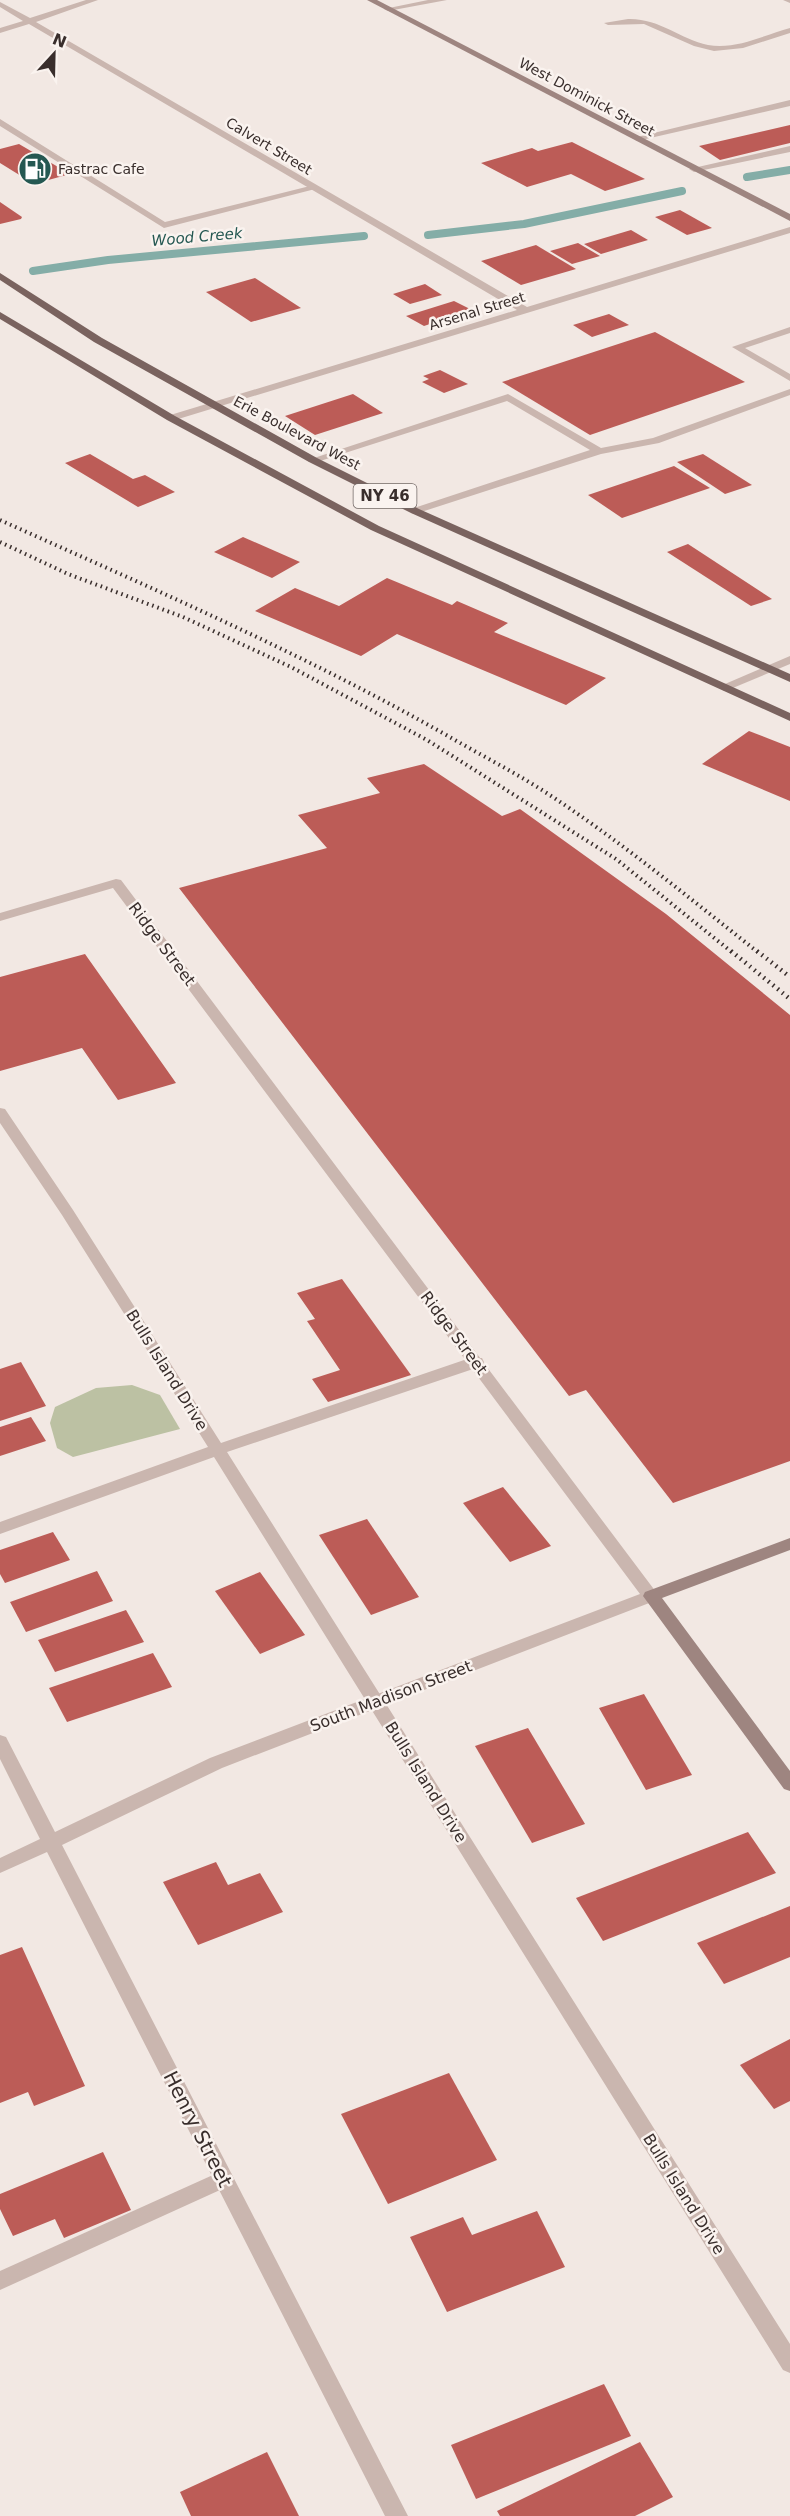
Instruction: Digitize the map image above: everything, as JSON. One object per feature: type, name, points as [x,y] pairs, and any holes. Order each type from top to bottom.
[{"type":"main road","name":"Erie Boulevard West","points":[[0,276],[99,340],[313,460],[415,511],[790,678]]},
{"type":"main road","name":"NY 46","points":[[0,315],[171,418],[375,528],[790,717]]},
{"type":"street","points":[[0,31],[94,0]]},
{"type":"street","name":"West Dominick Street","points":[[371,0],[790,218]]},
{"type":"street","points":[[388,9],[443,0]]},
{"type":"street","name":"Calvert Street","points":[[0,4],[525,310]]},
{"type":"street","points":[[608,23],[638,21],[650,23],[697,45],[715,48],[736,46],[790,30]]},
{"type":"street","points":[[637,138],[790,103]]},
{"type":"street","points":[[0,122],[164,225],[314,188]]},
{"type":"street","points":[[694,169],[790,149]]},
{"type":"street","name":"Arsenal Street","points":[[171,418],[790,230]]},
{"type":"street","points":[[790,330],[737,347],[790,378]]},
{"type":"street","points":[[415,511],[599,451],[655,441],[790,392]]},
{"type":"street","points":[[313,460],[508,398],[599,451]]},
{"type":"street","points":[[724,687],[790,660]]},
{"type":"street","name":"Ridge Street","points":[[0,917],[116,884],[477,1362],[790,1784]]},
{"type":"street","name":"Bulls Island Drive","points":[[0,1112],[68,1213],[377,1702],[790,2363]]},
{"type":"street","points":[[0,1528],[217,1450],[477,1362]]},
{"type":"street","name":"South Madison Street","points":[[0,1866],[216,1763],[790,1544]]},
{"type":"street","name":"Henry Street","points":[[0,1742],[397,2516]]},
{"type":"street","points":[[0,2281],[224,2179]]},
{"type":"green space","points":[[132,1385],[160,1395],[180,1429],[73,1457],[57,1448],[50,1423],[55,1407],[96,1388]]},
{"type":"building","points":[[790,125],[790,143],[720,160],[699,146]]},
{"type":"building","points":[[572,142],[645,179],[605,191],[571,174],[527,187],[481,163],[532,148],[538,151]]},
{"type":"building","name":"Fastrac Cafe","points":[[19,144],[70,174],[34,184],[0,163],[0,149]]},
{"type":"building","points":[[0,202],[22,217],[21,219],[0,224]]},
{"type":"building","points":[[680,210],[712,228],[687,235],[655,217]]},
{"type":"building","points":[[631,230],[648,240],[601,254],[584,244]]},
{"type":"building","points":[[578,243],[600,256],[572,264],[550,251]]},
{"type":"building","points":[[536,245],[576,269],[521,285],[481,261]]},
{"type":"building","points":[[255,278],[301,308],[251,322],[206,292]]},
{"type":"building","points":[[425,284],[442,295],[410,304],[393,294]]},
{"type":"building","points":[[454,301],[472,310],[424,326],[406,316]]},
{"type":"building","points":[[609,314],[629,325],[592,337],[573,325]]},
{"type":"building","points":[[655,332],[745,382],[590,435],[502,382]]},
{"type":"building","points":[[440,370],[468,384],[444,393],[422,382],[429,379],[423,376]]},
{"type":"building","points":[[353,394],[383,413],[315,435],[285,416]]},
{"type":"building","points":[[90,454],[133,479],[145,475],[175,492],[138,507],[65,463]]},
{"type":"building","points":[[703,454],[752,485],[725,494],[677,462]]},
{"type":"building","points":[[674,466],[710,488],[622,518],[588,495]]},
{"type":"building","points":[[243,537],[300,562],[272,578],[214,552]]},
{"type":"building","points":[[688,544],[772,599],[751,606],[667,552]]},
{"type":"building","points":[[387,578],[452,605],[457,601],[508,623],[494,632],[606,678],[566,705],[397,634],[361,656],[255,611],[295,588],[339,606]]},
{"type":"building","points":[[749,731],[790,747],[790,801],[702,764]]},
{"type":"building","points":[[424,764],[502,816],[520,809],[666,914],[790,1015],[790,1461],[673,1503],[586,1390],[569,1396],[179,888],[327,848],[298,815],[380,793],[367,778]]},
{"type":"building","points":[[85,954],[176,1083],[118,1100],[82,1048],[0,1071],[0,977]]},
{"type":"building","points":[[342,1279],[411,1375],[328,1402],[312,1379],[340,1370],[307,1321],[315,1319],[297,1293]]},
{"type":"building","points":[[21,1362],[46,1406],[0,1421],[0,1369]]},
{"type":"building","points":[[31,1417],[46,1441],[0,1456],[0,1427]]},
{"type":"building","points":[[503,1487],[551,1546],[510,1562],[463,1503]]},
{"type":"building","points":[[367,1519],[419,1597],[371,1615],[319,1535]]},
{"type":"building","points":[[53,1532],[70,1560],[5,1583],[0,1574],[0,1550]]},
{"type":"building","points":[[97,1571],[113,1601],[26,1632],[10,1602]]},
{"type":"building","points":[[260,1572],[305,1635],[260,1654],[215,1591]]},
{"type":"building","points":[[126,1610],[144,1642],[55,1672],[38,1640]]},
{"type":"building","points":[[153,1653],[172,1687],[67,1722],[49,1688]]},
{"type":"building","points":[[644,1694],[692,1775],[646,1790],[599,1708]]},
{"type":"building","points":[[528,1728],[585,1824],[532,1843],[475,1746]]},
{"type":"building","points":[[748,1832],[776,1873],[603,1941],[576,1898]]},
{"type":"building","points":[[216,1862],[228,1885],[260,1873],[283,1912],[198,1945],[163,1882]]},
{"type":"building","points":[[790,1906],[790,1957],[724,1984],[697,1943]]},
{"type":"building","points":[[22,1947],[85,2086],[34,2106],[28,2092],[0,2103],[0,1955]]},
{"type":"building","points":[[790,2039],[790,2101],[774,2109],[740,2065]]},
{"type":"building","points":[[449,2073],[497,2160],[388,2204],[341,2114]]},
{"type":"building","points":[[103,2152],[131,2210],[64,2238],[55,2219],[13,2236],[0,2209],[0,2194]]},
{"type":"building","points":[[537,2211],[565,2267],[447,2312],[410,2237],[463,2217],[472,2235]]},
{"type":"building","points":[[604,2384],[631,2436],[476,2499],[451,2445]]},
{"type":"building","points":[[640,2442],[673,2497],[635,2516],[500,2516],[497,2511]]},
{"type":"building","points":[[267,2452],[299,2516],[191,2516],[180,2492]]},
{"type":"waterway","name":"Wood Creek","points":[[747,177],[790,170]]},
{"type":"waterway","name":"Wood Creek","points":[[428,235],[524,224],[682,191]]},
{"type":"waterway","name":"Wood Creek","points":[[33,271],[108,260],[364,236]]},
{"type":"railway","points":[[0,520],[338,677],[507,769],[598,828],[759,953]]},
{"type":"railway","points":[[0,542],[68,574],[183,617],[291,667],[427,740],[616,859],[733,953]]},
{"type":"railway","points":[[731,951],[790,999]]},
{"type":"railway","points":[[757,951],[790,977]]},
{"type":"place","name":"Fastrac Cafe","points":[[35,169]]}]
